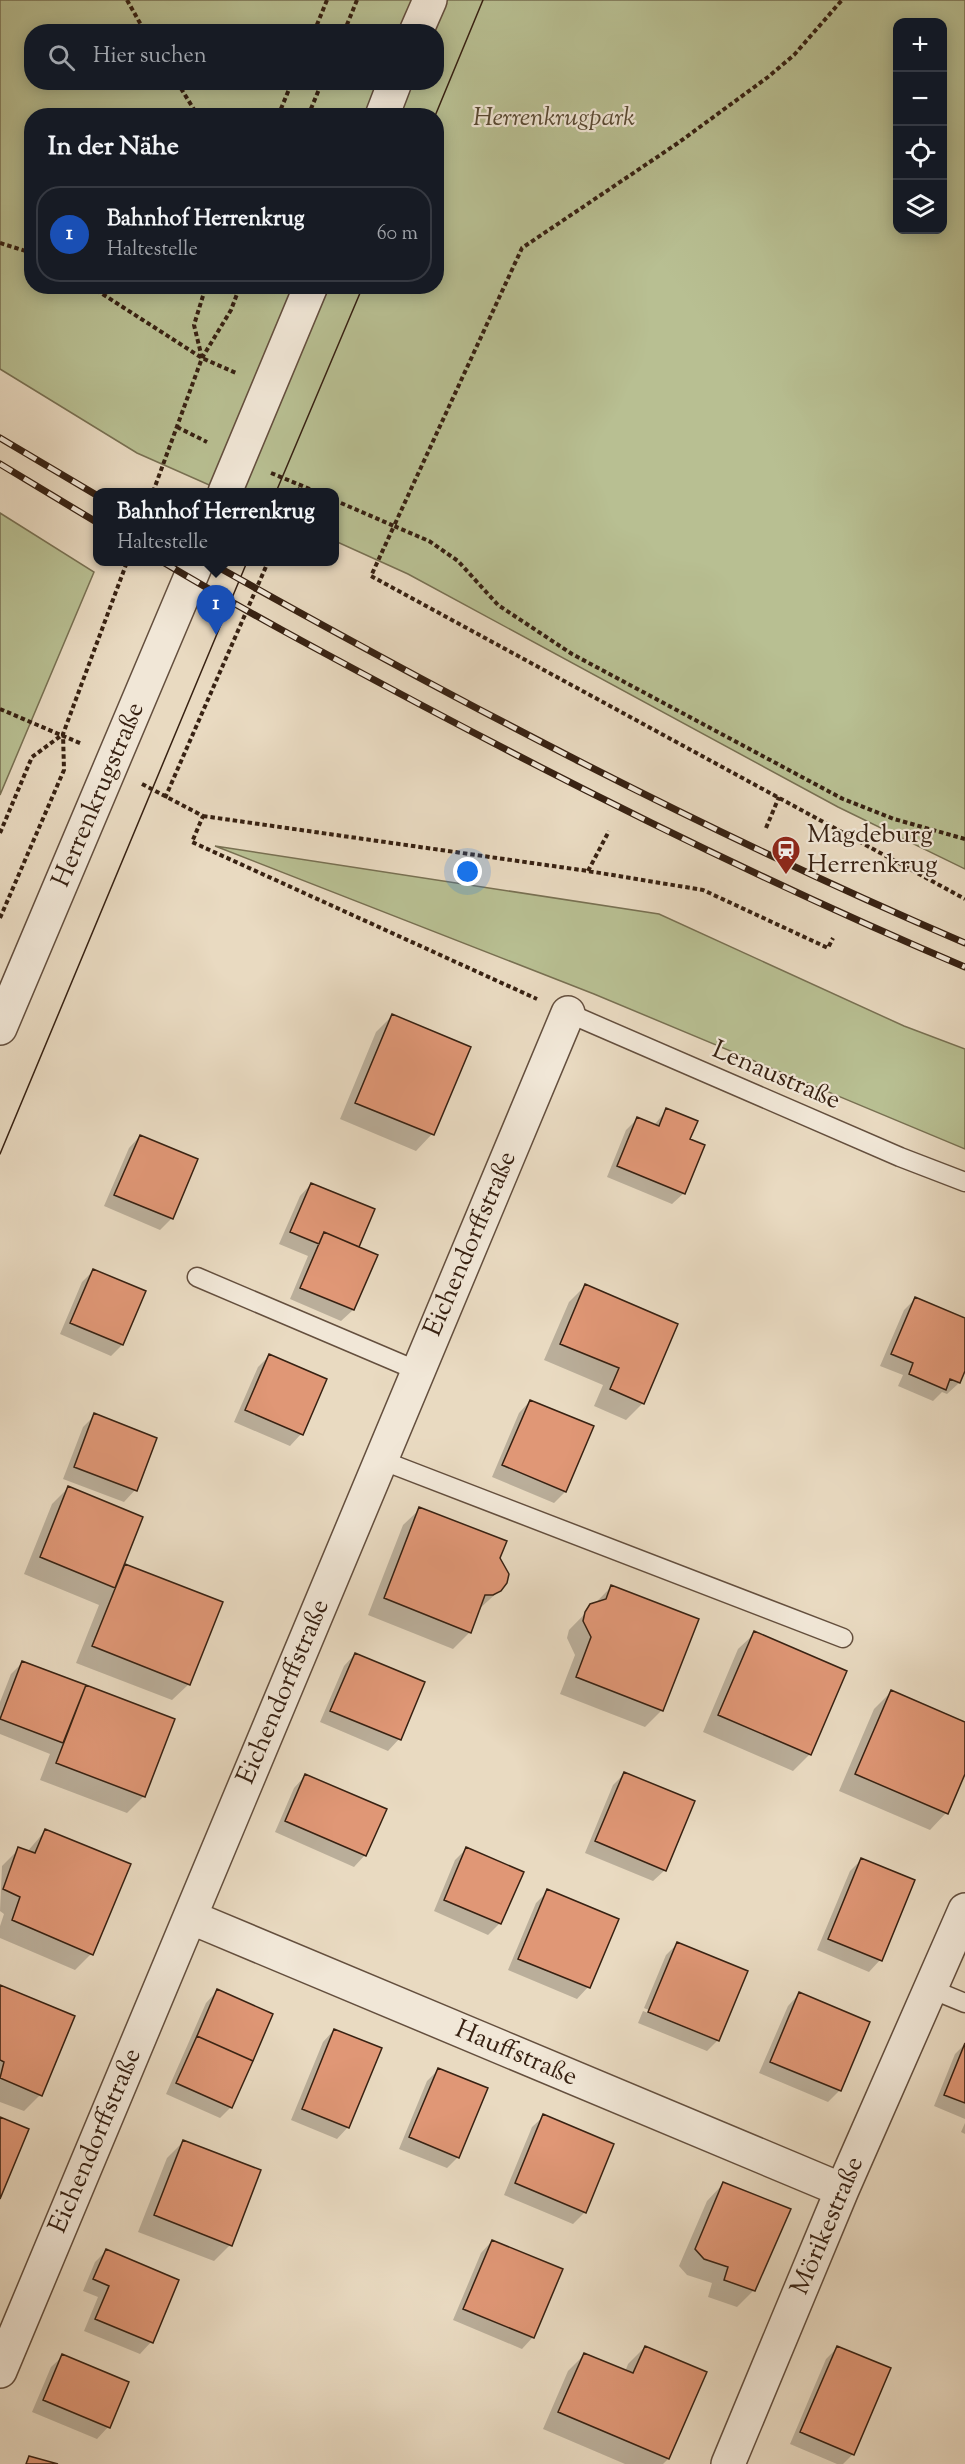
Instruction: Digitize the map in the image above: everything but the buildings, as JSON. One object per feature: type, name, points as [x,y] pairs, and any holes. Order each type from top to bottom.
[{"type":"street","points":[[419,24],[429,0]]},
{"type":"street","points":[[385,108],[392,90]]},
{"type":"street","points":[[227,488],[307,294]]},
{"type":"street","name":"Herrenkrugstraße","points":[[0,1028],[195,566]]},
{"type":"street","name":"Eichendorffstraße","points":[[0,2371],[568,1013]]},
{"type":"street","name":"Mörikestraße","points":[[728,2464],[842,2190],[965,1910]]},
{"type":"street","name":"Hauffstraße","points":[[190,1917],[842,2190]]},
{"type":"lane","name":"Lenaustraße","points":[[568,1013],[900,1157],[965,1182]]},
{"type":"lane","points":[[197,1277],[418,1371]]},
{"type":"lane","points":[[381,1460],[843,1638]]},
{"type":"lane","points":[[931,1989],[965,2003]]},
{"type":"path","points":[[127,0],[140,24]]},
{"type":"path","points":[[317,24],[327,0]]},
{"type":"path","points":[[347,24],[357,0]]},
{"type":"path","points":[[842,0],[794,55],[768,77],[678,143],[522,248],[371,576],[965,899]]},
{"type":"path","points":[[182,90],[193,108]]},
{"type":"path","points":[[281,108],[289,90]]},
{"type":"path","points":[[311,108],[319,90]]},
{"type":"path","points":[[0,243],[24,250]]},
{"type":"path","points":[[102,294],[202,358]]},
{"type":"path","points":[[202,358],[194,325],[204,294]]},
{"type":"path","points":[[154,488],[202,358],[231,310],[237,294]]},
{"type":"path","points":[[339,502],[429,541],[458,561],[498,605],[572,654],[843,799],[894,819],[965,839]]},
{"type":"path","name":"Herrenkrugstraße","points":[[0,918],[64,770],[63,734],[125,566]]},
{"type":"path","points":[[266,566],[165,798],[203,816],[588,871],[703,890],[828,948],[833,938]]},
{"type":"path","points":[[0,709],[63,734],[114,759]]},
{"type":"path","points":[[0,833],[32,757],[63,734]]},
{"type":"path","points":[[766,828],[779,796]]},
{"type":"path","points":[[203,816],[192,842],[568,1013]]},
{"type":"path","points":[[588,871],[609,831]]},
{"type":"green space","name":"Herrenkrugpark","points":[[0,0],[965,0],[965,869],[838,807],[408,574],[339,543],[339,488],[216,488],[137,453],[0,369]]},
{"type":"green space","points":[[0,513],[94,572],[0,795]]},
{"type":"green space","points":[[215,846],[659,914],[904,1026],[965,1049],[965,1149],[594,994]]},
{"type":"tram line","points":[[438,108],[483,0]]},
{"type":"tram line","points":[[278,488],[360,294]]},
{"type":"tram line","points":[[0,1154],[245,566]]},
{"type":"railway","points":[[0,438],[93,493]]},
{"type":"railway","points":[[0,464],[93,520]]},
{"type":"railway","points":[[170,566],[326,654],[558,776],[828,907],[965,967]]},
{"type":"railway","points":[[216,566],[394,664],[582,763],[772,856],[965,943]]},
{"type":"place","name":"Bahnhof Herrenkrug","points":[[216,635]]},
{"type":"place","name":"Magdeburg Herrenkrug","points":[[786,876]]}]
